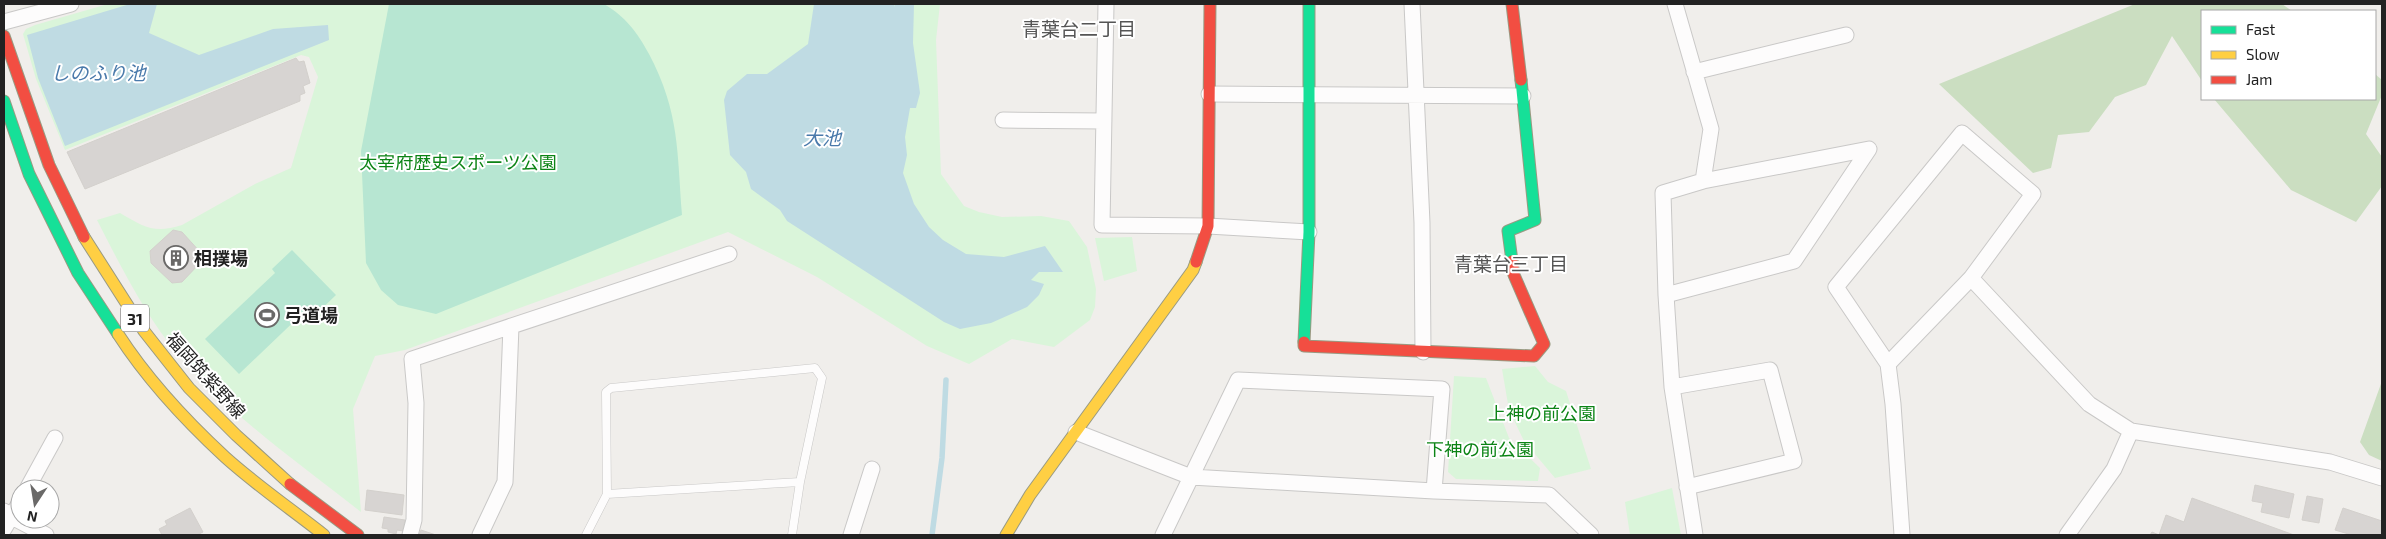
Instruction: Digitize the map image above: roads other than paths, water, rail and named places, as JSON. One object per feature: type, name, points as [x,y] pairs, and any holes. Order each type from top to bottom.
[{"type":"street","points":[[4,22],[71,4]]},
{"type":"street","points":[[1106,4],[1102,225],[1208,226],[1309,232]]},
{"type":"street","points":[[1006,535],[1030,495],[1193,270],[1208,226],[1210,4]]},
{"type":"street","points":[[1309,4],[1309,232],[1304,346],[1534,356],[1544,344],[1514,275],[1508,231],[1534,220],[1530,158],[1512,4]]},
{"type":"street","points":[[1412,4],[1417,96],[1423,352]]},
{"type":"street","points":[[1675,4],[1711,129],[1703,182]]},
{"type":"street","points":[[1694,72],[1846,35]]},
{"type":"street","name":"福岡筑紫野線","points":[[4,36],[49,165],[90,248],[144,331],[189,388],[236,435],[281,477],[358,535]]},
{"type":"street","points":[[1210,94],[1522,96]]},
{"type":"street","name":"31","points":[[4,101],[29,174],[78,273],[131,354],[179,411],[226,458],[324,535]]},
{"type":"street","points":[[1003,120],[1104,121]]},
{"type":"street","points":[[1888,364],[1971,278],[2033,194],[1962,133],[1836,287],[1888,364],[1894,404],[1902,535]]},
{"type":"street","points":[[1666,295],[1794,261],[1869,149],[1703,182],[1663,193],[1666,295],[1672,387],[1695,535]]},
{"type":"street","points":[[410,535],[414,520],[416,403],[412,359],[729,254]]},
{"type":"street","points":[[1971,278],[2089,404],[2131,431],[2330,462],[2382,478]]},
{"type":"street","points":[[480,535],[505,482],[511,326]]},
{"type":"street","points":[[1672,387],[1770,370],[1794,460],[1687,487]]},
{"type":"street","points":[[1163,535],[1238,380],[1442,389],[1434,491]]},
{"type":"street","points":[[2067,535],[2114,468],[2131,431]]},
{"type":"street","points":[[1076,432],[1191,477],[1434,491],[1549,495],[1591,535]]},
{"type":"street","points":[[32,479],[55,438]]},
{"type":"street","points":[[850,535],[872,469]]},
{"type":"street","points":[[6,519],[46,535]]},
{"type":"lane","points":[[586,535],[607,494],[606,392],[611,388],[815,368],[822,378],[800,482],[792,535]]},
{"type":"lane","points":[[607,494],[800,482]]},
{"type":"water","name":"しのふり池","points":[[130,4],[157,4],[149,33],[199,55],[273,29],[328,25],[329,40],[65,146],[38,78],[27,35]]},
{"type":"water","name":"大池","points":[[814,4],[894,4],[894,7],[895,4],[914,4],[913,43],[920,93],[916,108],[910,108],[905,137],[907,155],[903,173],[914,204],[929,227],[943,240],[966,254],[1004,257],[1045,246],[1063,272],[1039,272],[1031,280],[1044,284],[1039,295],[1027,307],[991,323],[960,329],[944,322],[787,221],[780,210],[751,189],[746,172],[730,155],[724,100],[727,91],[747,74],[767,74],[808,44]]},
{"type":"waterway","points":[[932,535],[942,458],[946,380]]},
{"type":"place","name":"相撲場","points":[[176,258]]},
{"type":"place","name":"弓道場","points":[[267,315]]},
{"type":"district","name":"青葉台二丁目","points":[[1079,28]]},
{"type":"district","name":"青葉台三丁目","points":[[1511,263]]},
{"type":"park label","name":"太宰府歴史スポーツ公園","points":[[458,162]]},
{"type":"park label","name":"上神の前公園","points":[[1542,413]]},
{"type":"park label","name":"下神の前公園","points":[[1480,449]]}]
